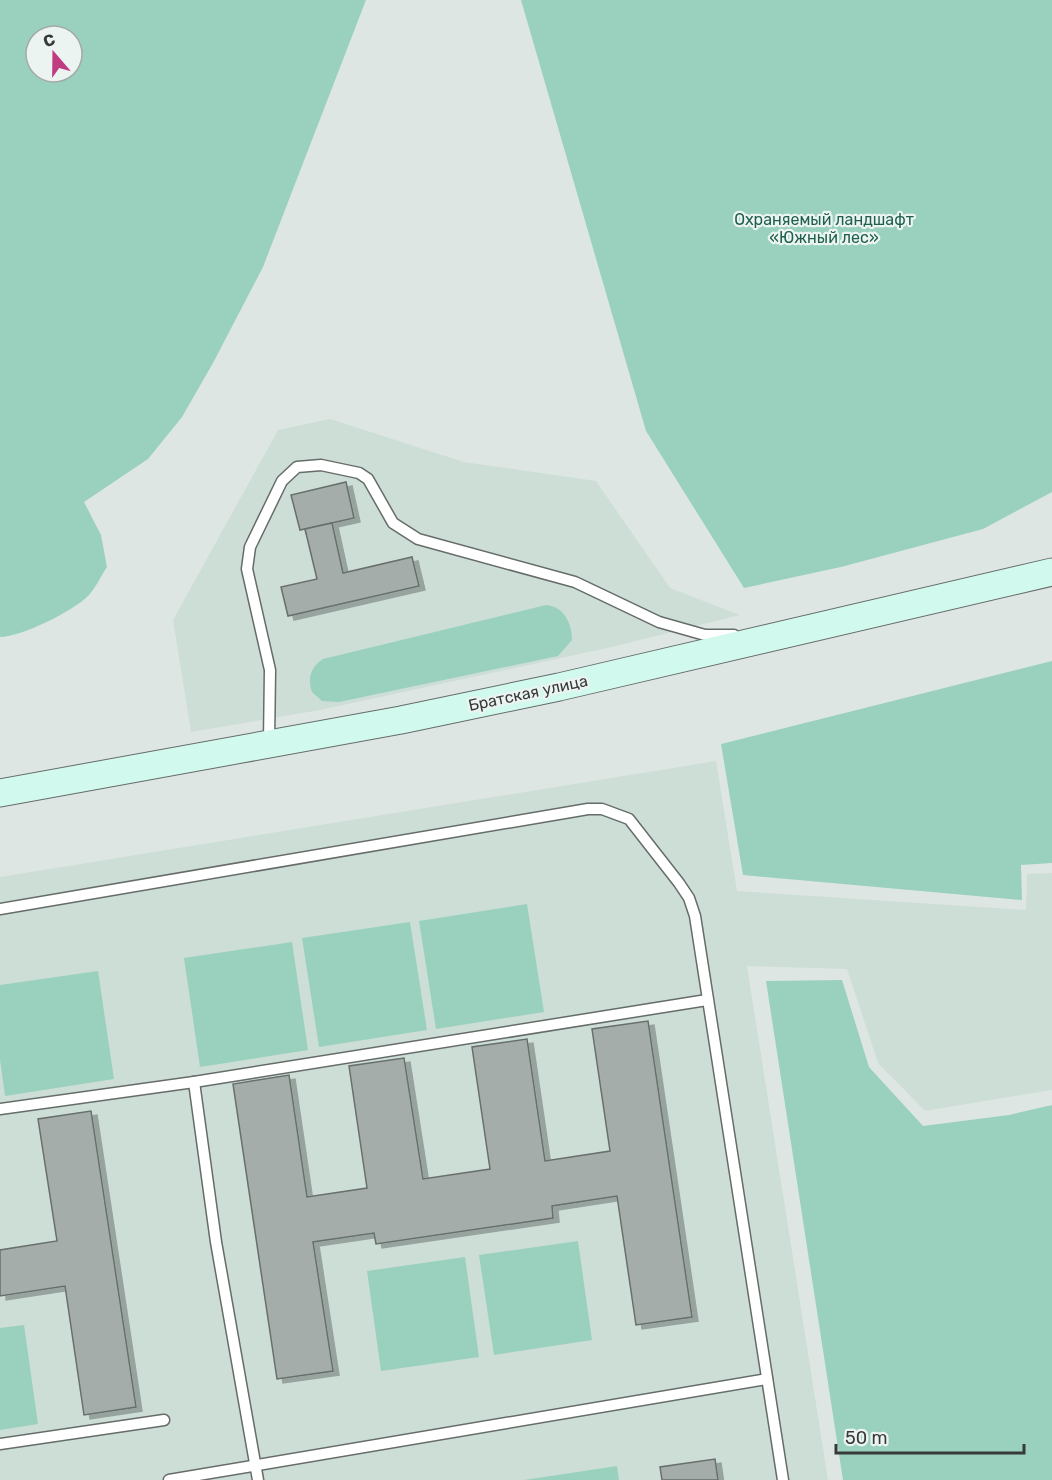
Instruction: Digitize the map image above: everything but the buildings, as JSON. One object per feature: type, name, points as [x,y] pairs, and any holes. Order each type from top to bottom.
[{"type":"main road","name":"Братская улица","points":[[0,793],[269,745],[559,687],[1052,572]]},
{"type":"lane","points":[[269,745],[270,670],[247,569],[247,559],[250,547],[282,481],[297,468],[308,464],[359,474],[368,479],[393,523],[418,539],[575,582],[659,622],[705,635],[743,636],[844,620]]},
{"type":"lane","points":[[0,909],[588,809],[602,809],[629,819],[689,898],[695,916],[783,1480]]},
{"type":"lane","points":[[0,1110],[194,1083],[707,1000]]},
{"type":"lane","points":[[194,1083],[216,1242],[258,1480]]},
{"type":"lane","points":[[169,1480],[767,1379]]},
{"type":"lane","points":[[0,1444],[164,1420]]},
{"type":"shaded area","points":[[330,419],[464,462],[596,481],[670,588],[740,615],[612,647],[320,710],[191,732],[173,620],[278,430]]},
{"type":"shaded area","points":[[716,761],[737,891],[1026,910],[1027,874],[1052,873],[1052,1090],[925,1111],[878,1063],[847,969],[747,966],[828,1480],[0,1480],[0,877]]},
{"type":"green space","points":[[0,0],[366,0],[263,267],[213,363],[182,417],[148,459],[84,502],[101,535],[107,567],[89,595],[82,601],[47,622],[0,637]]},
{"type":"green space","name":"Охраняемый ландшафт «Южный лес»","points":[[521,0],[1052,0],[1052,492],[983,529],[841,567],[744,588],[646,431]]},
{"type":"green space","points":[[546,605],[558,609],[569,622],[572,640],[558,656],[339,702],[322,701],[312,692],[311,673],[323,659]]},
{"type":"green space","points":[[1052,661],[1052,863],[1021,865],[1022,900],[743,875],[721,744]]},
{"type":"green space","points":[[527,904],[544,1012],[436,1029],[419,921]]},
{"type":"green space","points":[[410,922],[427,1030],[319,1047],[302,938]]},
{"type":"green space","points":[[292,942],[308,1050],[200,1067],[184,958]]},
{"type":"green space","points":[[98,971],[114,1079],[5,1096],[0,1059],[0,985]]},
{"type":"green space","points":[[842,980],[869,1067],[923,1126],[1009,1115],[1052,1105],[1052,1480],[843,1480],[766,981]]},
{"type":"green space","points":[[578,1241],[592,1340],[494,1355],[479,1255]]},
{"type":"green space","points":[[465,1257],[479,1357],[381,1371],[367,1271]]},
{"type":"green space","points":[[24,1325],[38,1424],[0,1430],[0,1328]]},
{"type":"green space","points":[[617,1466],[619,1480],[524,1480]]}]
